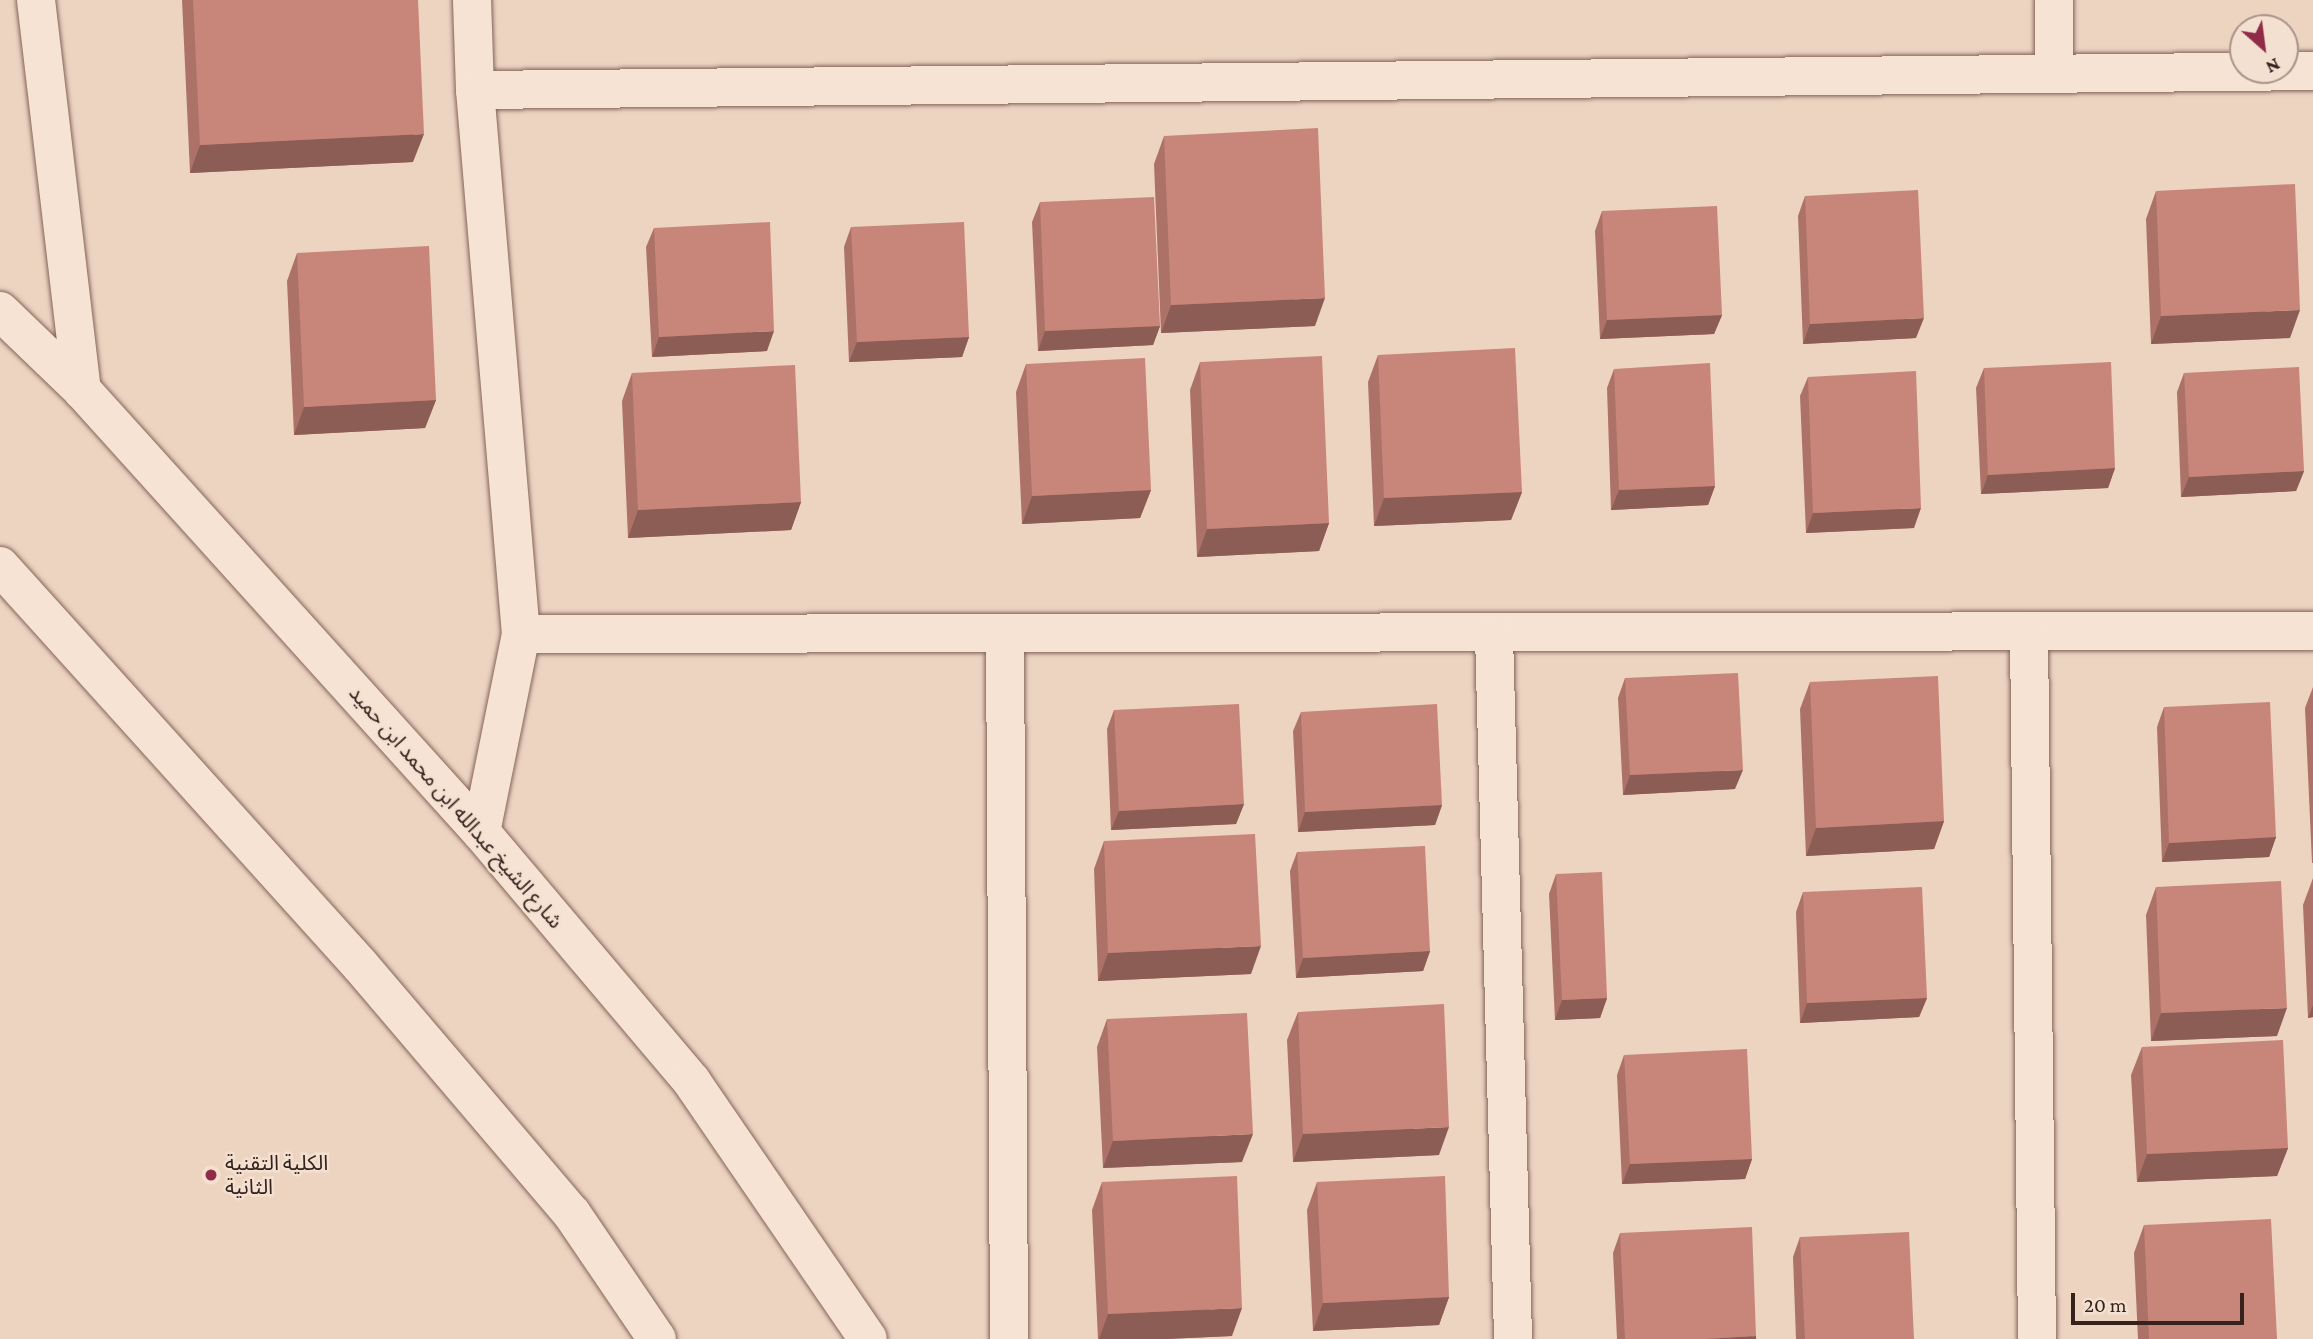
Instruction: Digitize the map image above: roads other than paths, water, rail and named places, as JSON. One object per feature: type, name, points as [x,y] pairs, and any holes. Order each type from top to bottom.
[{"type":"street","points":[[36,0],[82,390]]},
{"type":"street","points":[[472,0],[475,90],[521,634],[481,832]]},
{"type":"street","points":[[2054,0],[2054,73]]},
{"type":"street","points":[[475,90],[2313,71]]},
{"type":"street","name":"شارع الشيخ عبدالله ابن محمد ابن حميد","points":[[0,312],[82,390],[481,832],[692,1082],[868,1339]]},
{"type":"street","points":[[0,566],[360,965],[545,1183],[657,1339]]},
{"type":"street","points":[[521,634],[2029,635],[2313,631]]},
{"type":"street","points":[[1005,634],[1009,1339]]},
{"type":"street","points":[[1494,635],[1513,1339]]},
{"type":"street","points":[[2029,635],[2037,1339]]},
{"type":"place","name":"الكلية التقنية الثانية","points":[[211,1175]]}]
